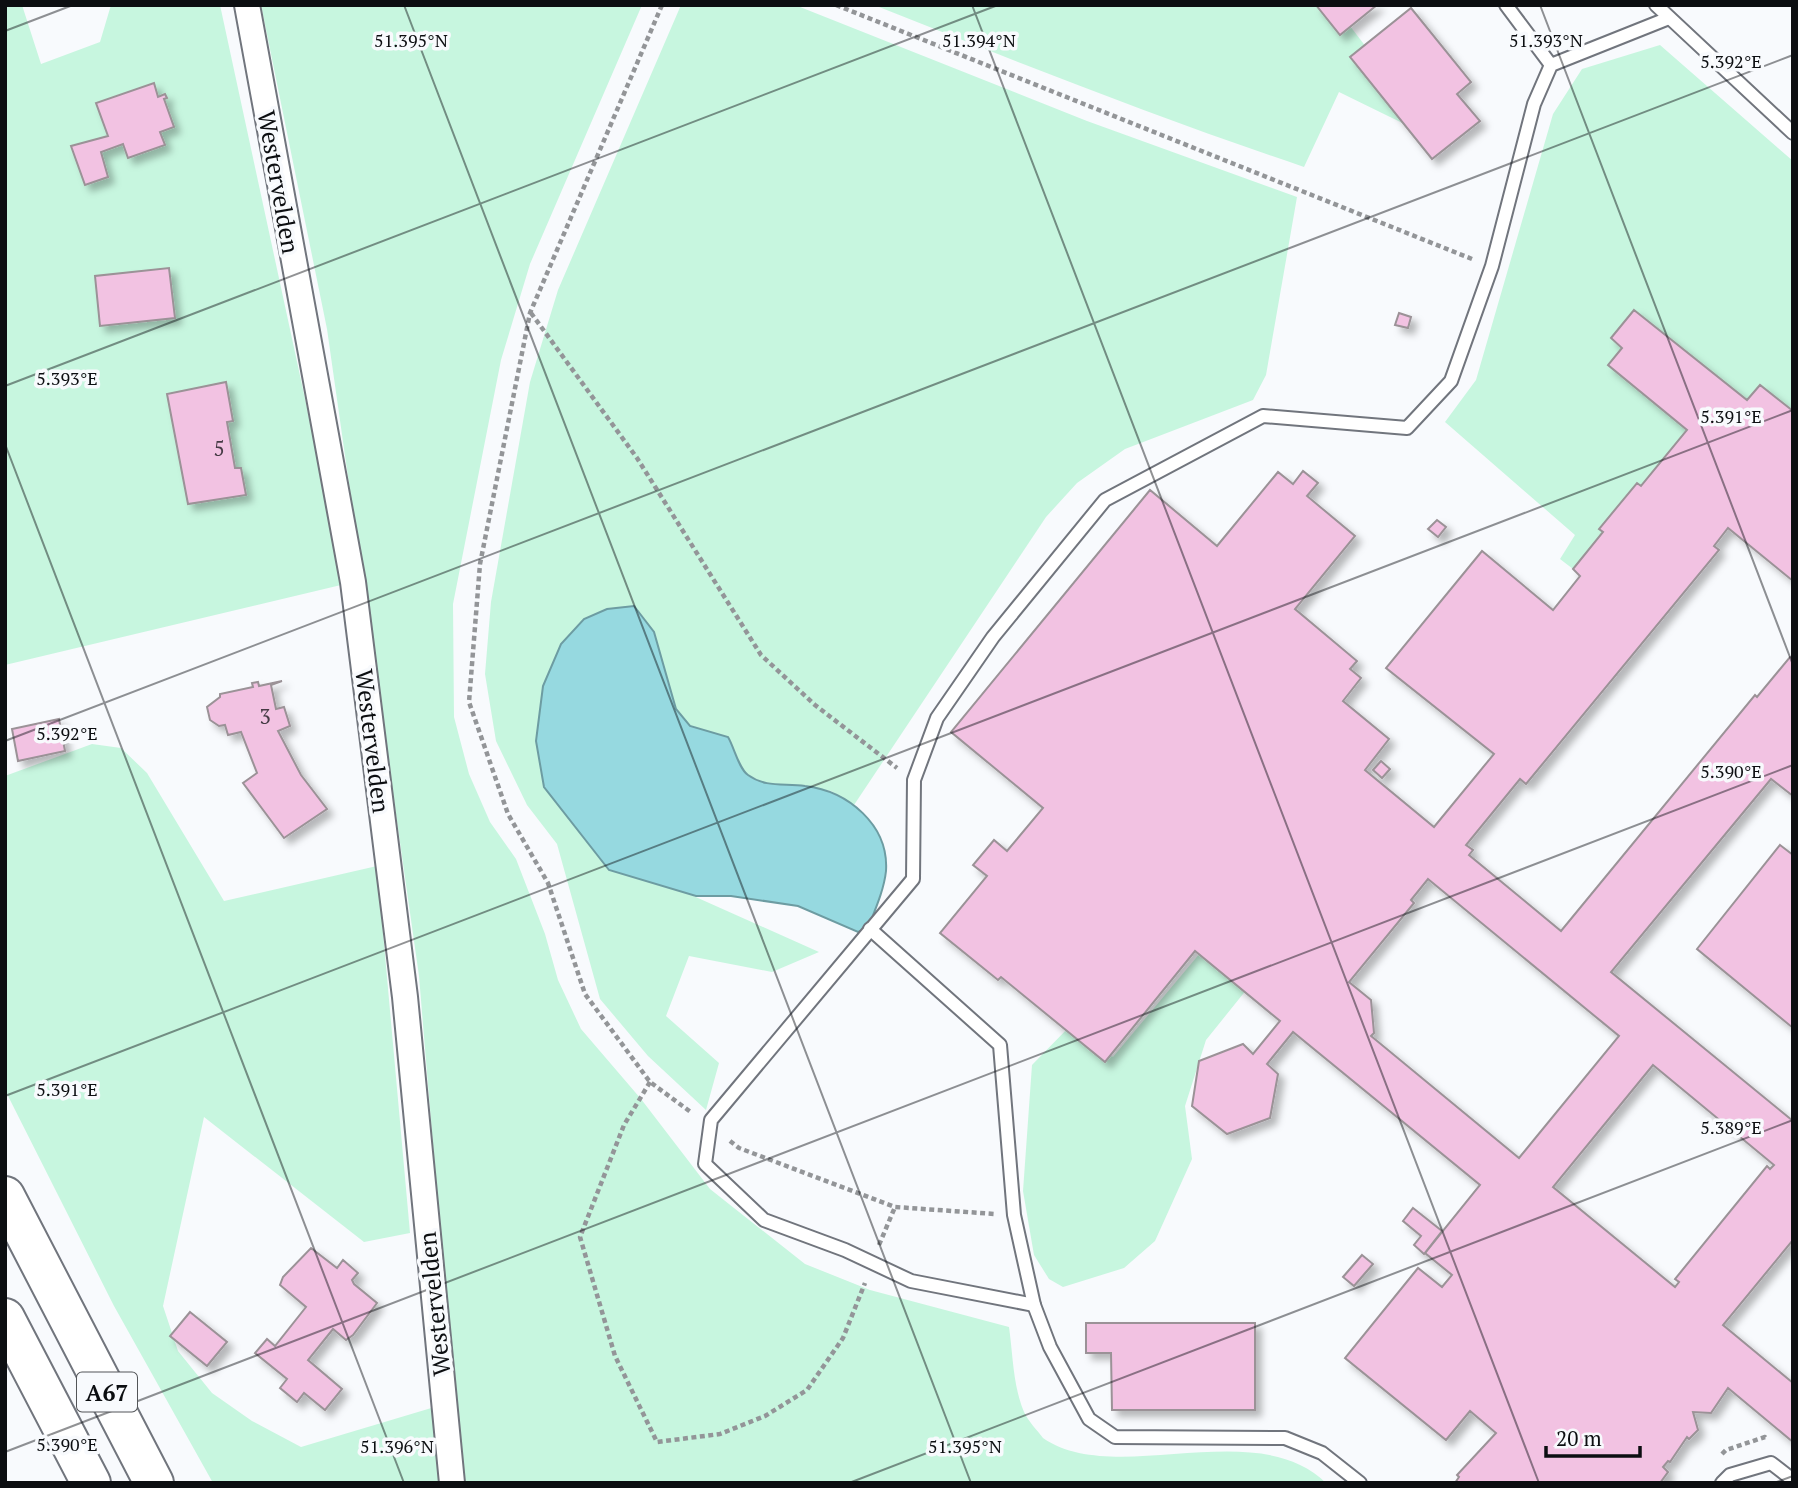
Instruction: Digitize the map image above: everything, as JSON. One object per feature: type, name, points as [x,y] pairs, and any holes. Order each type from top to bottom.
[{"type":"highway","name":"A67","points":[[5,1196],[154,1483]]},
{"type":"highway","name":"A67","points":[[5,1318],[91,1483]]},
{"type":"street","name":"Westervelden","points":[[247,5],[353,582],[405,997],[452,1483]]},
{"type":"lane","points":[[1506,5],[1551,65]]},
{"type":"lane","points":[[1656,5],[1793,133]]},
{"type":"lane","points":[[1034,1305],[911,1281],[764,1220],[705,1164],[709,1126],[914,879],[914,780],[937,718],[993,637],[1105,500],[1263,416],[1407,428],[1451,381],[1492,266],[1534,104],[1551,65],[1669,18]]},
{"type":"lane","points":[[870,929],[1000,1045],[1014,1215],[1034,1305],[1050,1347],[1089,1419],[1115,1437],[1285,1438],[1322,1453],[1360,1483]]},
{"type":"lane","points":[[1722,1483],[1730,1475],[1771,1463],[1793,1480]]},
{"type":"path","points":[[662,5],[530,313],[480,564],[469,702],[508,814],[548,883],[584,994],[650,1082],[739,1148],[895,1207],[1014,1215]]},
{"type":"path","points":[[836,5],[1492,266]]},
{"type":"path","points":[[530,313],[636,458],[761,654],[815,705],[914,780]]},
{"type":"path","points":[[650,1082],[624,1125],[580,1237],[615,1356],[657,1442],[720,1434],[765,1416],[807,1390],[843,1338],[895,1207]]},
{"type":"green space","points":[[5,5],[22,5],[41,64],[100,42],[111,5],[220,5],[315,445],[341,585],[5,665]]},
{"type":"green space","points":[[261,5],[642,5],[530,264],[501,360],[453,604],[454,717],[469,774],[490,822],[516,859],[545,934],[558,980],[581,1029],[641,1099],[710,1189],[805,1264],[870,1290],[1009,1327],[1020,1402],[1028,1419],[1043,1438],[1073,1451],[1108,1456],[1225,1452],[1262,1454],[1297,1463],[1326,1483],[461,1483],[419,976],[327,329]]},
{"type":"green space","points":[[681,5],[795,5],[1087,121],[1297,197],[1266,375],[1253,400],[1125,449],[1077,483],[1046,517],[854,805],[831,791],[806,786],[765,784],[745,773],[728,737],[690,726],[676,709],[654,632],[543,686],[536,741],[544,787],[609,870],[689,894],[819,952],[772,972],[689,956],[666,1016],[719,1063],[706,1110],[648,1056],[600,999],[557,844],[527,805],[496,741],[485,674],[491,602],[530,382],[558,290]]},
{"type":"green space","points":[[874,5],[1334,5],[1437,140],[1339,92],[1304,167],[1142,109]]},
{"type":"green space","points":[[1660,45],[1793,161],[1793,437],[1634,310],[1611,338],[1622,348],[1608,365],[1687,430],[1641,486],[1637,483],[1599,529],[1603,532],[1573,569],[1560,559],[1575,535],[1445,422],[1476,380],[1553,114],[1582,69]]},
{"type":"green space","points":[[92,744],[121,748],[147,773],[224,901],[377,866],[410,1233],[364,1242],[204,1117],[163,1306],[178,1351],[212,1393],[252,1421],[301,1447],[438,1406],[442,1483],[213,1483],[114,1306],[5,1090],[5,776]]},
{"type":"green space","points":[[1201,952],[1247,989],[1206,1040],[1185,1106],[1192,1159],[1155,1241],[1124,1268],[1063,1287],[1049,1279],[1034,1255],[1023,1191],[1032,1065],[1071,1025],[1113,1057]]},
{"type":"water","points":[[634,606],[654,632],[676,709],[690,726],[728,737],[742,768],[755,779],[821,789],[850,803],[873,825],[881,839],[886,871],[868,928],[858,932],[798,906],[731,896],[696,896],[609,870],[544,787],[536,741],[543,686],[561,644],[584,619],[607,609]]},
{"type":"building","points":[[1316,5],[1377,5],[1340,35]]},
{"type":"building","points":[[1411,8],[1471,82],[1457,94],[1480,121],[1432,159],[1350,57]]},
{"type":"building","points":[[154,83],[158,97],[165,94],[167,98],[164,99],[174,127],[160,132],[165,145],[128,158],[123,144],[101,152],[108,177],[85,185],[71,146],[108,136],[96,103]]},
{"type":"building","points":[[169,268],[175,318],[100,326],[95,276]]},
{"type":"building","points":[[1634,310],[1747,400],[1760,385],[1793,411],[1793,581],[1728,528],[1714,546],[1719,550],[1526,784],[1520,779],[1466,845],[1473,850],[1469,855],[1561,931],[1755,695],[1757,697],[1790,657],[1793,659],[1793,796],[1771,779],[1611,972],[1793,1121],[1793,1240],[1723,1325],[1793,1383],[1793,1442],[1728,1388],[1711,1413],[1693,1412],[1698,1430],[1689,1439],[1687,1437],[1670,1462],[1663,1467],[1668,1472],[1660,1483],[1455,1483],[1459,1477],[1457,1475],[1496,1433],[1470,1411],[1446,1440],[1345,1358],[1418,1268],[1442,1287],[1452,1275],[1425,1253],[1480,1185],[1293,1032],[1267,1064],[1278,1074],[1270,1118],[1227,1134],[1192,1106],[1199,1061],[1243,1044],[1253,1054],[1280,1021],[1195,951],[1105,1062],[1001,977],[998,980],[940,933],[987,876],[973,865],[994,840],[1007,851],[1043,808],[951,732],[1150,490],[1217,546],[1278,472],[1293,484],[1303,471],[1318,483],[1307,496],[1355,536],[1295,609],[1357,661],[1350,669],[1361,678],[1343,701],[1389,739],[1365,770],[1434,827],[1494,754],[1386,668],[1482,551],[1553,610],[1580,576],[1573,569],[1603,532],[1599,529],[1637,483],[1641,486],[1687,430],[1608,365],[1622,348],[1611,338]],"holes":[[[1428,879],[1619,1036],[1519,1158],[1371,1036],[1374,1033],[1371,1000],[1349,982],[1414,903],[1411,900]],[[1653,1065],[1774,1165],[1770,1169],[1767,1166],[1675,1279],[1679,1282],[1675,1287],[1553,1187]]]},
{"type":"building","points":[[1399,313],[1411,317],[1408,328],[1395,325]]},
{"type":"building","points":[[226,382],[233,421],[227,422],[235,468],[241,468],[246,495],[188,504],[167,394]]},
{"type":"building","points":[[1437,520],[1446,527],[1438,537],[1428,529]]},
{"type":"building","points":[[282,681],[271,685],[276,709],[284,707],[290,726],[278,731],[301,775],[327,809],[284,838],[243,783],[257,773],[241,732],[228,735],[225,725],[219,726],[210,720],[207,707],[220,697],[220,694],[253,687],[252,683],[258,682],[259,686]]},
{"type":"building","points":[[59,719],[65,751],[18,761],[12,729]]},
{"type":"building","points":[[1381,761],[1390,769],[1382,778],[1373,770]]},
{"type":"building","points":[[1780,845],[1793,855],[1793,1028],[1697,949]]},
{"type":"building","points":[[1413,1208],[1442,1231],[1424,1254],[1414,1245],[1421,1236],[1403,1221]]},
{"type":"building","points":[[311,1248],[337,1268],[343,1260],[358,1273],[352,1280],[354,1284],[377,1303],[353,1335],[346,1340],[333,1329],[308,1360],[342,1389],[325,1410],[304,1393],[297,1402],[280,1388],[287,1379],[255,1353],[267,1339],[275,1346],[306,1307],[280,1285],[283,1277]]},
{"type":"building","points":[[1362,1255],[1373,1264],[1354,1286],[1343,1277]]},
{"type":"building","points":[[190,1312],[227,1342],[207,1366],[170,1336]]},
{"type":"building","points":[[1086,1323],[1255,1323],[1255,1410],[1112,1410],[1111,1353],[1086,1353]]}]
